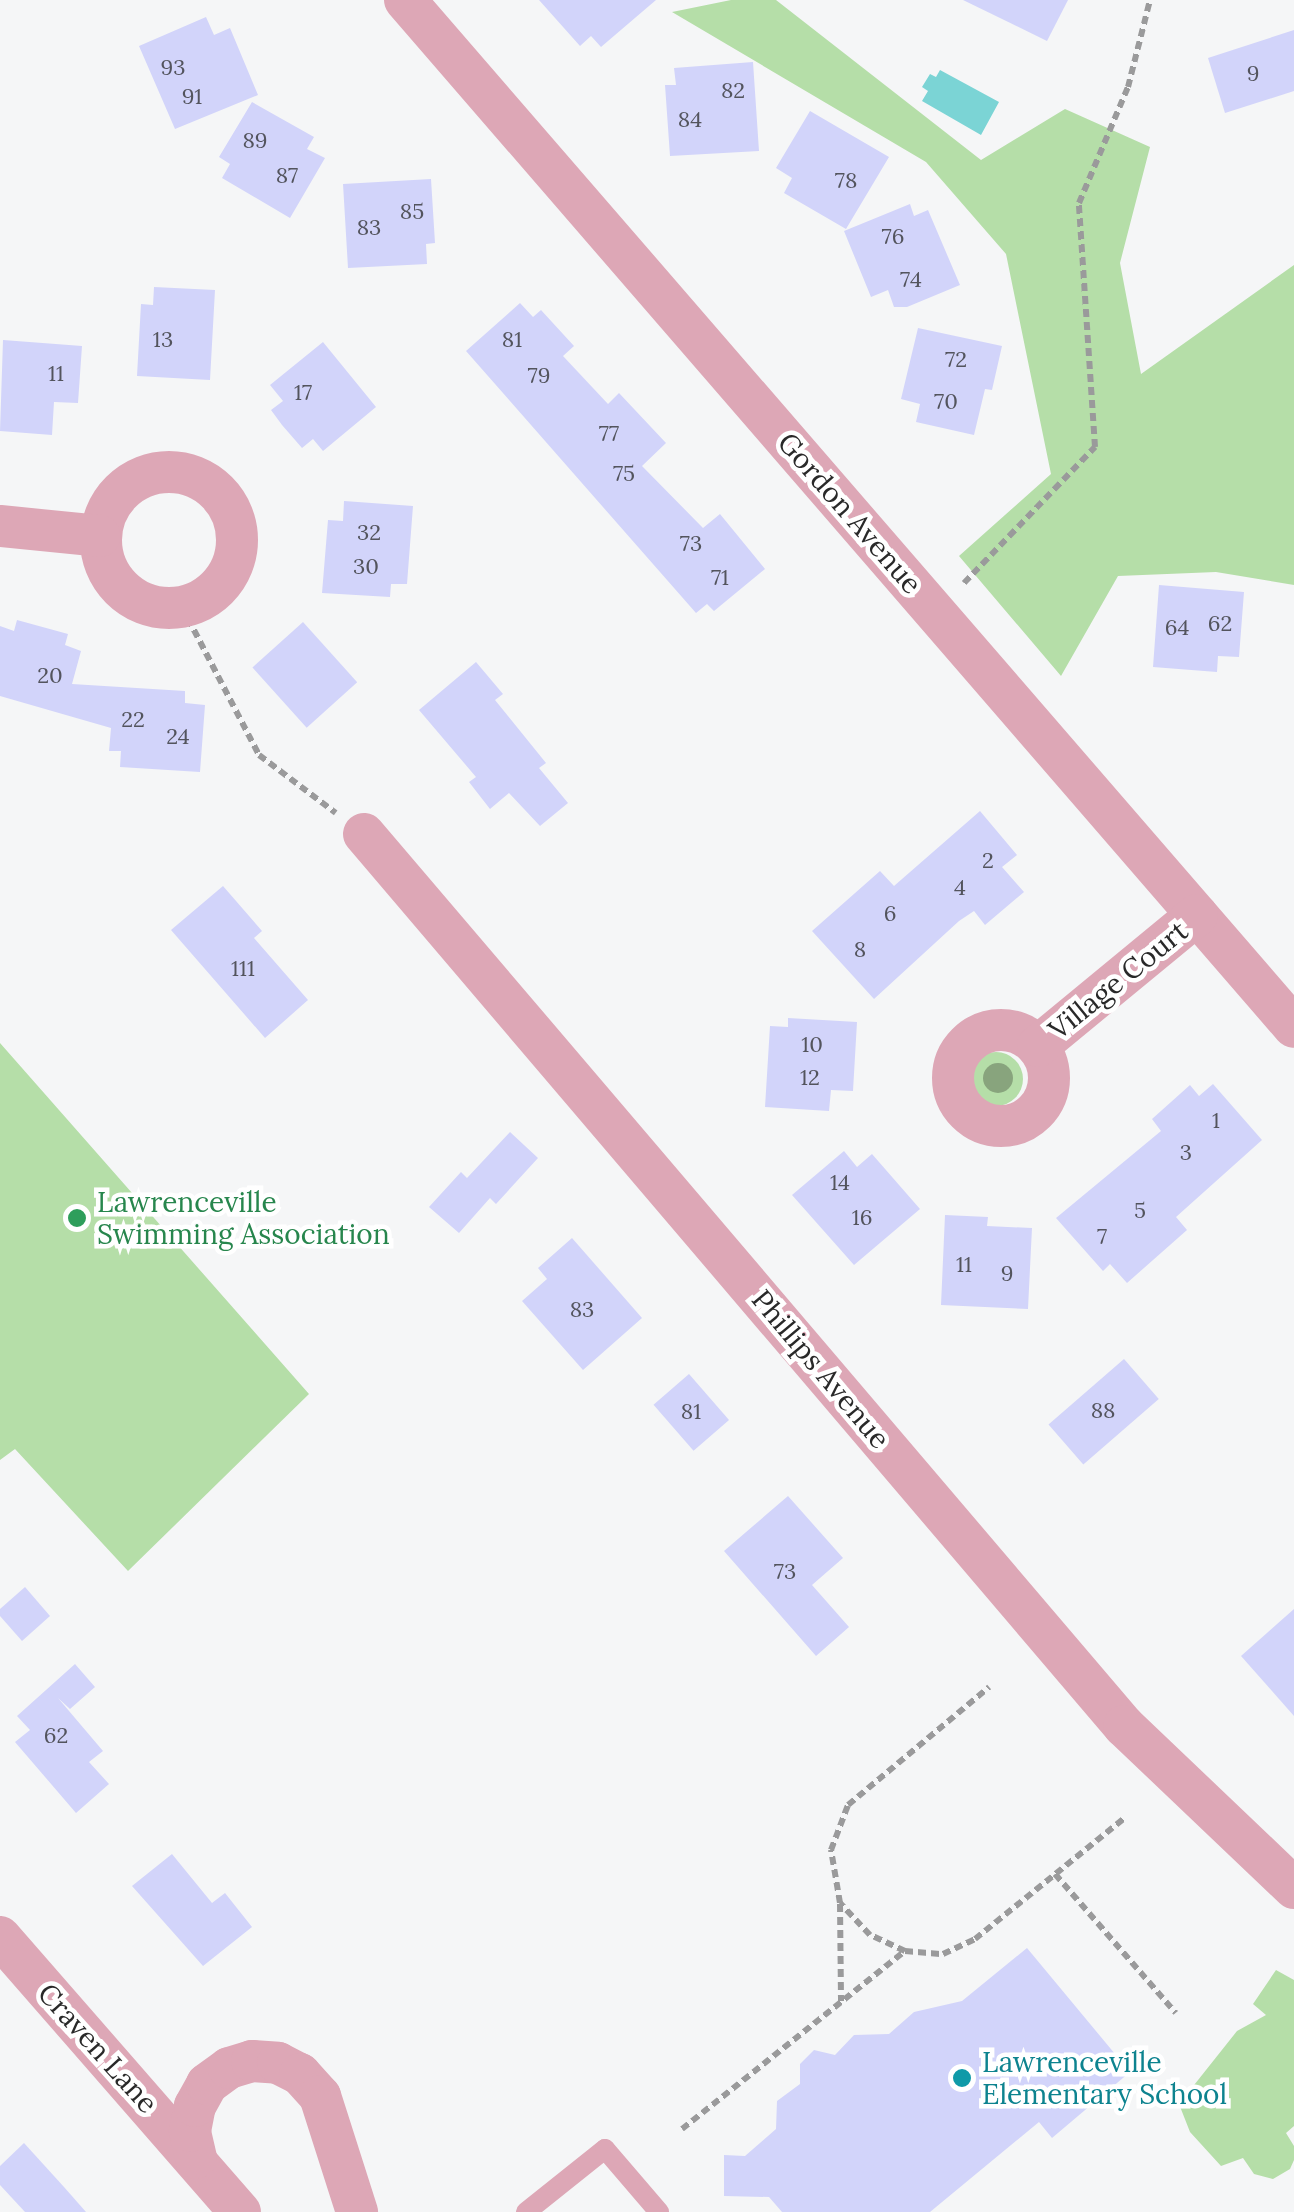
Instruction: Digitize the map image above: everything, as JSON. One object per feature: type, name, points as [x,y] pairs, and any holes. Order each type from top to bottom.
[{"type":"street","name":"Gordon Avenue","points":[[405,0],[1294,1027]]},
{"type":"street","points":[[160,472],[184,472],[206,481],[223,497],[235,517],[239,541],[234,564],[222,584],[204,600],[182,607],[141,603],[124,592],[110,576],[100,536],[106,512],[118,493],[138,478],[160,472]]},
{"type":"street","points":[[0,526],[100,536]]},
{"type":"street","name":"Phillips Avenue","points":[[364,834],[1124,1726],[1294,1888]]},
{"type":"street","name":"Village Court","points":[[1038,1046],[1198,915]]},
{"type":"street","name":"Craven Lane","points":[[0,1937],[240,2212]]},
{"type":"street","name":"Craven Lane","points":[[196,2158],[190,2131],[194,2106],[207,2084],[229,2068],[252,2061],[278,2063],[300,2074],[320,2096],[357,2212]]},
{"type":"lane","points":[[526,2212],[605,2150],[659,2212]]},
{"type":"path","points":[[963,583],[1095,447],[1078,203],[1128,87],[1150,0]]},
{"type":"path","points":[[182,607],[259,755],[364,834]]},
{"type":"path","points":[[841,2002],[840,1902],[830,1850],[848,1804],[989,1687]]},
{"type":"path","points":[[840,1902],[870,1935],[905,1951],[943,1954],[975,1940],[1123,1819]]},
{"type":"path","points":[[1055,1874],[1176,2013]]},
{"type":"path","points":[[682,2129],[905,1951]]},
{"type":"green space","points":[[731,0],[776,0],[981,160],[1065,109],[1150,147],[1120,263],[1141,374],[1294,265],[1294,585],[1216,572],[1118,576],[1061,676],[959,556],[1051,474],[1006,254],[926,162],[672,12]]},
{"type":"green space","name":"Lawrenceville Swimming Association","points":[[0,1043],[309,1394],[128,1571],[15,1449],[0,1460]]},
{"type":"green space","points":[[996,1052],[1015,1060],[1023,1079],[1015,1098],[996,1106],[977,1098],[969,1079],[977,1060]]},
{"type":"green space","points":[[1276,1970],[1294,1980],[1294,2126],[1286,2133],[1294,2146],[1294,2160],[1290,2169],[1273,2179],[1254,2174],[1243,2158],[1221,2166],[1190,2132],[1179,2104],[1237,2031],[1266,2015],[1253,2004]]},
{"type":"water","points":[[940,70],[999,102],[981,135],[922,101],[928,91],[922,87],[930,74],[936,77]]},
{"type":"building","points":[[539,0],[656,0],[601,47],[591,36],[580,46]]},
{"type":"building","points":[[963,0],[1068,0],[1047,41]]},
{"type":"building","points":[[206,17],[214,35],[230,28],[258,95],[175,129],[139,46]]},
{"type":"building","points":[[1294,30],[1294,91],[1225,113],[1208,58]]},
{"type":"building","points":[[753,62],[759,151],[670,156],[665,85],[676,85],[674,68]]},
{"type":"building","points":[[252,102],[314,137],[307,149],[325,158],[290,218],[222,178],[230,164],[219,157]]},
{"type":"building","points":[[810,111],[889,157],[846,229],[784,193],[792,178],[776,168]]},
{"type":"building","points":[[431,179],[435,243],[426,244],[427,264],[348,268],[343,184]]},
{"type":"building","points":[[910,204],[914,216],[928,210],[960,285],[907,307],[894,307],[888,290],[871,297],[844,231]]},
{"type":"building","points":[[154,287],[215,290],[210,380],[137,376],[141,304],[153,305]]},
{"type":"building","points":[[520,303],[533,317],[541,310],[574,346],[563,356],[608,404],[619,393],[666,443],[642,466],[703,528],[720,514],[765,569],[714,611],[707,604],[696,613],[466,351]]},
{"type":"building","points":[[918,328],[1002,346],[992,390],[985,389],[974,435],[916,422],[920,404],[901,399]]},
{"type":"building","points":[[3,340],[82,346],[78,403],[54,402],[52,435],[0,431]]},
{"type":"building","points":[[323,342],[376,407],[323,451],[313,439],[302,448],[282,425],[271,410],[283,401],[270,385]]},
{"type":"building","points":[[344,501],[413,506],[407,584],[391,584],[390,597],[322,593],[328,520],[343,521]]},
{"type":"building","points":[[1159,585],[1244,592],[1239,657],[1218,656],[1217,672],[1153,667]]},
{"type":"building","points":[[17,620],[68,634],[65,645],[81,651],[72,684],[185,691],[185,703],[205,705],[200,772],[120,767],[121,751],[109,751],[111,728],[0,696],[0,626],[14,631]]},
{"type":"building","points":[[303,622],[357,682],[307,728],[252,668]]},
{"type":"building","points":[[476,662],[503,694],[495,700],[546,763],[539,768],[568,803],[540,826],[509,793],[490,809],[469,782],[476,777],[419,710]]},
{"type":"building","points":[[980,811],[1017,855],[1002,867],[1024,892],[985,925],[974,911],[959,921],[874,999],[812,931],[880,871],[894,886]]},
{"type":"building","points":[[223,886],[262,931],[254,938],[308,1000],[265,1038],[171,930]]},
{"type":"building","points":[[788,1018],[857,1022],[853,1091],[831,1090],[829,1111],[765,1107],[770,1026],[788,1027]]},
{"type":"building","points":[[1213,1084],[1262,1140],[1176,1217],[1187,1230],[1127,1283],[1110,1264],[1103,1271],[1056,1218],[1161,1131],[1152,1119],[1190,1085],[1199,1096]]},
{"type":"building","points":[[510,1132],[538,1158],[496,1204],[490,1198],[459,1233],[429,1207],[461,1172],[467,1178]]},
{"type":"building","points":[[844,1151],[857,1167],[872,1154],[920,1209],[854,1265],[792,1195]]},
{"type":"building","points":[[945,1215],[988,1217],[987,1226],[1032,1228],[1028,1309],[941,1305]]},
{"type":"building","points":[[572,1238],[642,1318],[583,1370],[522,1301],[547,1279],[538,1268]]},
{"type":"building","points":[[1124,1359],[1159,1399],[1083,1465],[1049,1425]]},
{"type":"building","points":[[689,1374],[729,1420],[694,1451],[654,1405]]},
{"type":"building","points":[[788,1496],[843,1558],[812,1585],[849,1627],[816,1656],[724,1551]]},
{"type":"building","points":[[25,1587],[50,1616],[22,1641],[0,1616],[0,1609]]},
{"type":"building","points":[[1294,1609],[1294,1716],[1241,1656]]},
{"type":"building","points":[[75,1664],[95,1687],[70,1709],[58,1698],[103,1751],[89,1762],[109,1784],[76,1813],[15,1742],[30,1730],[17,1716]]},
{"type":"building","points":[[172,1854],[212,1903],[225,1893],[252,1927],[203,1966],[132,1886]]},
{"type":"building","name":"Lawrenceville Elementary School","points":[[1027,1948],[1130,2072],[1052,2138],[1039,2122],[930,2212],[782,2212],[769,2197],[724,2196],[724,2155],[745,2156],[776,2129],[777,2101],[800,2084],[800,2064],[814,2050],[835,2055],[854,2035],[889,2034],[914,2012],[962,2001]]},
{"type":"building","points":[[24,2143],[86,2212],[25,2212],[0,2185],[0,2166]]},
{"type":"place","name":"Lawrenceville Swimming Association","points":[[77,1218]]},
{"type":"place","name":"Lawrenceville Elementary School","points":[[962,2078]]}]
